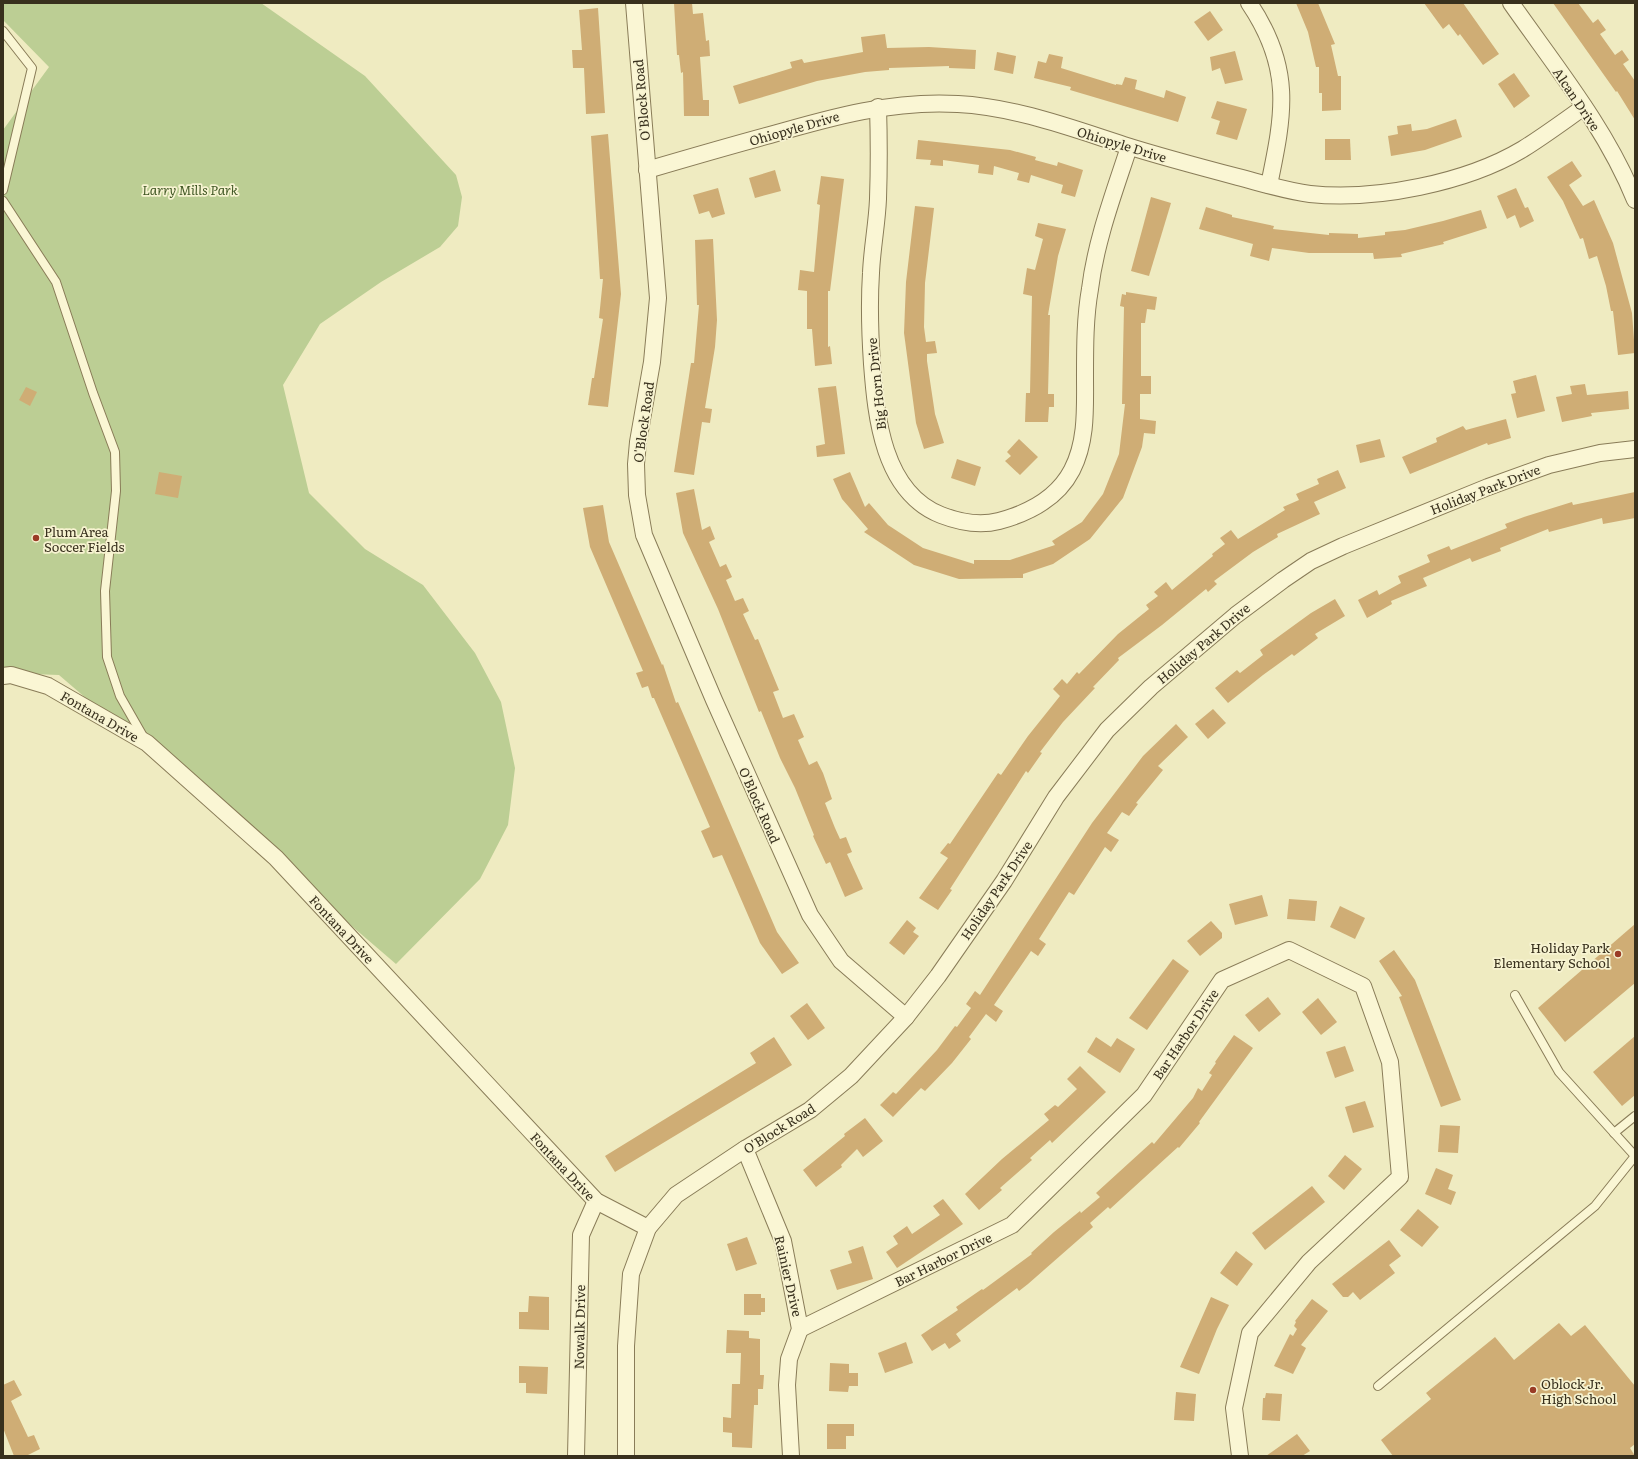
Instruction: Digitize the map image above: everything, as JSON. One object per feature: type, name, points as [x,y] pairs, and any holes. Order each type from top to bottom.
[{"type":"street","name":"O'Block Road","points":[[626,1456],[626,1346],[631,1274],[648,1228],[676,1195],[745,1149],[810,1110],[851,1076],[906,1017],[842,961],[810,915],[714,700],[644,535],[637,495],[636,464],[638,442],[652,362],[658,298],[634,3]]},
{"type":"street","points":[[1249,3],[1266,32],[1275,55],[1280,78],[1282,107],[1280,129],[1269,185]]},
{"type":"street","name":"Alcan Drive","points":[[1511,3],[1584,107],[1613,153],[1635,200]]},
{"type":"street","name":"Ohiopyle Drive","points":[[648,170],[842,114],[878,107],[934,103],[985,107],[1049,121],[1129,147],[1269,185],[1308,194],[1343,196],[1393,192],[1417,187],[1478,169],[1521,150],[1584,107]]},
{"type":"street","name":"Big Horn Drive","points":[[878,107],[878,201],[871,270],[870,300],[873,377],[878,423],[890,462],[901,482],[914,498],[932,512],[952,519],[973,523],[994,522],[1015,517],[1034,509],[1050,498],[1062,485],[1074,466],[1083,434],[1086,323],[1090,288],[1104,222],[1129,147]]},
{"type":"street","name":"Holiday Park Drive","points":[[906,1017],[938,976],[1004,881],[1056,797],[1107,730],[1151,687],[1236,615],[1283,580],[1311,562],[1343,546],[1488,487],[1550,465],[1600,453],[1635,449]]},
{"type":"street","name":"Fontana Drive","points":[[3,676],[11,675],[48,686],[147,743],[276,858],[596,1201],[648,1228]]},
{"type":"street","name":"Bar Harbor Drive","points":[[800,1328],[1012,1225],[1144,1095],[1222,980],[1289,950],[1362,986],[1390,1062],[1400,1177],[1309,1262],[1250,1333],[1234,1408],[1240,1456]]},
{"type":"street","name":"Rainier Drive","points":[[745,1149],[783,1241],[800,1328],[789,1359],[787,1385],[791,1456]]},
{"type":"street","name":"Nowalk Drive","points":[[576,1456],[581,1235],[596,1201]]},
{"type":"lane","points":[[3,31],[32,68],[3,190]]},
{"type":"lane","points":[[3,201],[56,282],[93,394],[115,452],[116,491],[105,591],[106,657],[120,696],[147,743]]},
{"type":"lane","points":[[1378,1386],[1595,1206],[1635,1156],[1559,1072],[1515,995]]},
{"type":"lane","points":[[1614,1133],[1635,1116]]},
{"type":"green space","name":"Larry Mills Park","points":[[3,3],[261,3],[365,76],[456,175],[462,197],[458,226],[440,247],[381,282],[320,324],[283,385],[309,493],[365,549],[423,585],[475,653],[501,702],[515,768],[508,825],[480,879],[396,964],[59,675],[3,673],[3,130],[49,67],[3,20]]},
{"type":"building","points":[[674,3],[692,3],[693,14],[703,13],[706,41],[709,40],[710,56],[700,57],[703,100],[709,100],[709,116],[684,116],[683,72],[681,73],[679,55],[677,55]]},
{"type":"building","points":[[1296,3],[1318,3],[1335,44],[1331,45],[1338,76],[1341,76],[1341,110],[1322,111],[1322,93],[1319,93],[1319,67],[1316,67],[1308,32]]},
{"type":"building","points":[[1424,3],[1463,3],[1499,54],[1483,65],[1460,34],[1458,36],[1449,24],[1443,29]]},
{"type":"building","points":[[1553,3],[1578,3],[1593,23],[1598,19],[1606,30],[1600,34],[1615,55],[1622,50],[1629,60],[1623,64],[1635,81],[1635,120],[1617,91],[1616,92]]},
{"type":"building","points":[[598,8],[605,113],[586,114],[584,68],[573,68],[572,50],[582,50],[579,10]]},
{"type":"building","points":[[1210,11],[1223,30],[1208,41],[1194,22]]},
{"type":"building","points":[[885,34],[887,48],[929,47],[976,50],[975,69],[949,68],[949,66],[889,68],[889,70],[865,72],[817,81],[739,104],[733,86],[792,68],[790,62],[802,59],[804,63],[863,52],[861,37]]},
{"type":"building","points":[[1235,51],[1243,80],[1225,84],[1220,68],[1212,71],[1210,57]]},
{"type":"building","points":[[997,52],[1016,56],[1013,74],[994,70]]},
{"type":"building","points":[[1049,54],[1063,57],[1061,68],[1116,85],[1122,85],[1125,77],[1137,80],[1135,89],[1164,98],[1166,90],[1186,97],[1178,122],[1070,90],[1071,87],[1034,78],[1038,61],[1046,63]]},
{"type":"building","points":[[1514,73],[1530,96],[1514,108],[1498,84]]},
{"type":"building","points":[[1217,101],[1247,109],[1237,140],[1216,134],[1220,121],[1211,118]]},
{"type":"building","points":[[1456,119],[1462,137],[1425,150],[1391,156],[1388,136],[1398,134],[1397,126],[1411,124],[1412,131],[1427,129]]},
{"type":"building","points":[[608,134],[621,294],[608,407],[588,405],[592,378],[594,378],[603,319],[599,318],[603,279],[600,279],[591,136]]},
{"type":"building","points":[[1325,139],[1350,139],[1351,160],[1325,160]]},
{"type":"building","points":[[918,140],[1010,150],[1036,157],[1035,160],[1057,166],[1058,162],[1083,170],[1075,197],[1061,193],[1063,185],[1031,175],[1029,183],[1017,180],[1019,173],[994,166],[993,175],[978,173],[979,165],[943,160],[943,166],[930,165],[931,160],[916,159]]},
{"type":"building","points":[[1572,161],[1582,176],[1569,185],[1583,206],[1594,200],[1613,243],[1632,313],[1635,353],[1618,355],[1613,311],[1611,311],[1606,286],[1597,256],[1589,259],[1583,238],[1580,239],[1563,201],[1547,177]]},
{"type":"building","points":[[775,170],[781,191],[755,198],[749,178]]},
{"type":"building","points":[[821,176],[844,179],[830,291],[828,291],[828,347],[830,346],[832,364],[815,366],[812,329],[807,329],[807,291],[798,290],[800,270],[814,272],[820,205],[817,204]]},
{"type":"building","points":[[718,188],[725,214],[712,218],[709,211],[699,214],[693,195]]},
{"type":"building","points":[[1516,188],[1525,208],[1528,207],[1534,221],[1520,228],[1515,215],[1507,219],[1497,196]]},
{"type":"building","points":[[1151,197],[1171,203],[1149,276],[1131,271]]},
{"type":"building","points":[[915,206],[934,208],[925,283],[924,327],[926,342],[935,341],[937,353],[927,354],[927,361],[935,414],[944,443],[924,449],[916,423],[904,333],[906,282]]},
{"type":"building","points":[[1206,207],[1232,215],[1232,217],[1274,226],[1273,229],[1329,235],[1329,233],[1358,234],[1358,238],[1385,235],[1385,232],[1405,230],[1481,210],[1487,228],[1443,242],[1444,244],[1401,254],[1402,257],[1374,259],[1373,253],[1309,253],[1272,248],[1269,261],[1250,256],[1253,244],[1199,229]]},
{"type":"building","points":[[1038,223],[1066,229],[1058,256],[1048,315],[1050,315],[1048,394],[1054,394],[1054,407],[1049,407],[1048,422],[1025,422],[1026,393],[1030,393],[1032,296],[1023,294],[1027,268],[1035,270],[1043,239],[1035,236]]},
{"type":"building","points":[[713,239],[717,320],[715,347],[705,408],[712,409],[710,423],[702,422],[694,475],[674,472],[691,363],[694,363],[699,305],[697,305],[695,240]]},
{"type":"building","points":[[1126,292],[1157,297],[1155,310],[1147,309],[1145,323],[1141,323],[1141,376],[1151,376],[1151,394],[1140,394],[1140,419],[1156,421],[1155,434],[1144,433],[1142,447],[1123,498],[1090,539],[1053,564],[1023,574],[1023,578],[959,579],[914,565],[864,532],[868,529],[842,499],[833,479],[850,472],[865,507],[869,503],[888,525],[923,548],[974,564],[974,560],[1010,560],[1055,545],[1052,541],[1082,522],[1103,494],[1119,454],[1125,404],[1122,404],[1124,307],[1120,306],[1122,294],[1126,295]]},
{"type":"building","points":[[1536,375],[1545,411],[1517,418],[1511,394],[1516,393],[1513,381]]},
{"type":"building","points":[[1585,384],[1587,395],[1628,391],[1629,409],[1591,413],[1592,416],[1562,422],[1556,397],[1572,394],[1570,386]]},
{"type":"building","points":[[836,386],[845,454],[817,457],[816,446],[825,444],[818,388]]},
{"type":"building","points":[[26,387],[37,392],[30,406],[19,400]]},
{"type":"building","points":[[1506,419],[1511,438],[1488,445],[1487,443],[1410,474],[1402,457],[1437,442],[1436,438],[1463,426],[1466,430]]},
{"type":"building","points":[[1019,439],[1038,457],[1020,475],[1005,461],[1011,456],[1007,452]]},
{"type":"building","points":[[1380,439],[1385,457],[1360,463],[1356,445]]},
{"type":"building","points":[[957,459],[981,467],[975,486],[951,478]]},
{"type":"building","points":[[1338,470],[1346,488],[1314,502],[1320,514],[1277,534],[1278,537],[1253,552],[1214,581],[1217,584],[1208,592],[1206,589],[1118,658],[1119,660],[1093,687],[1095,688],[1063,722],[1040,752],[1042,753],[1028,773],[1026,771],[938,910],[919,898],[948,858],[940,853],[948,843],[950,844],[998,773],[1001,775],[1028,736],[1060,696],[1053,689],[1062,679],[1067,684],[1077,672],[1079,674],[1118,634],[1149,609],[1146,605],[1158,596],[1154,592],[1166,582],[1172,590],[1213,556],[1212,554],[1225,544],[1220,538],[1231,530],[1238,539],[1285,510],[1283,507],[1299,500],[1296,494],[1319,484],[1317,479]]},
{"type":"building","points":[[159,472],[182,476],[178,498],[155,494]]},
{"type":"building","points":[[694,489],[702,530],[710,526],[715,539],[709,542],[720,567],[726,564],[732,577],[726,580],[735,601],[743,598],[749,611],[743,614],[755,640],[758,639],[779,690],[773,692],[783,718],[794,714],[804,737],[798,740],[809,765],[817,761],[823,773],[832,799],[825,803],[840,839],[846,837],[852,852],[847,854],[863,889],[845,897],[830,862],[826,864],[813,836],[814,835],[795,788],[780,758],[761,711],[759,712],[718,609],[683,533],[676,493]]},
{"type":"building","points":[[1635,492],[1635,518],[1603,524],[1602,518],[1549,532],[1548,529],[1500,548],[1501,551],[1472,562],[1470,558],[1423,578],[1427,586],[1391,601],[1392,604],[1367,618],[1358,600],[1377,590],[1379,595],[1401,583],[1398,576],[1430,562],[1427,555],[1449,546],[1451,550],[1507,528],[1505,524],[1572,502],[1573,505]]},
{"type":"building","points":[[603,505],[609,542],[662,665],[663,664],[676,703],[678,702],[777,932],[799,963],[782,974],[760,943],[722,855],[713,858],[701,831],[710,827],[654,698],[652,698],[648,686],[642,688],[636,673],[643,671],[590,547],[583,508]]},
{"type":"building","points":[[1335,599],[1345,616],[1315,634],[1318,638],[1294,656],[1292,654],[1228,703],[1215,688],[1237,670],[1240,673],[1263,655],[1260,650],[1311,613]]},
{"type":"building","points":[[1213,709],[1226,723],[1208,739],[1195,724]]},
{"type":"building","points":[[1176,724],[1188,737],[1158,766],[1163,770],[1136,803],[1138,804],[1129,816],[1122,812],[1107,833],[1119,840],[1111,852],[1105,847],[1074,895],[1069,892],[1039,939],[1046,944],[1038,956],[1031,951],[994,1005],[1003,1011],[996,1022],[986,1014],[969,1037],[971,1039],[952,1063],[925,1091],[921,1088],[893,1117],[880,1105],[893,1092],[896,1094],[937,1050],[955,1026],[957,1027],[971,1008],[966,1004],[975,991],[980,995],[1092,823],[1143,756]]},
{"type":"building","points":[[1262,895],[1268,916],[1235,925],[1229,904]]},
{"type":"building","points":[[1289,899],[1317,901],[1315,921],[1287,919]]},
{"type":"building","points":[[1340,906],[1365,918],[1355,939],[1330,927]]},
{"type":"building","points":[[907,920],[916,928],[913,932],[919,936],[904,955],[889,943]]},
{"type":"building","points":[[1211,921],[1222,933],[1222,938],[1200,956],[1187,941]]},
{"type":"building","name":"Holiday Park Elementary School","points":[[1635,924],[1635,983],[1565,1042],[1538,1008]]},
{"type":"building","points":[[1394,950],[1415,980],[1461,1100],[1441,1107],[1399,997],[1402,996],[1379,961]]},
{"type":"building","points":[[1173,959],[1189,971],[1147,1030],[1129,1018]]},
{"type":"building","points":[[1268,997],[1281,1014],[1259,1032],[1245,1015]]},
{"type":"building","points":[[1318,998],[1337,1022],[1321,1035],[1302,1012]]},
{"type":"building","points":[[807,1003],[825,1028],[808,1040],[790,1016]]},
{"type":"building","points":[[1234,1035],[1253,1048],[1199,1122],[1200,1123],[1179,1148],[1178,1147],[1110,1209],[1108,1207],[1090,1223],[1093,1227],[1028,1284],[1019,1291],[1017,1288],[956,1334],[961,1341],[949,1349],[945,1343],[932,1351],[921,1335],[958,1310],[956,1307],[982,1289],[983,1290],[1032,1254],[1031,1253],[1054,1232],[1080,1211],[1081,1213],[1100,1197],[1096,1193],[1152,1142],[1154,1144],[1193,1098],[1198,1088],[1202,1091],[1212,1075],[1209,1073],[1216,1063],[1215,1062]]},
{"type":"building","points":[[1635,1036],[1635,1095],[1622,1106],[1593,1072]]},
{"type":"building","points":[[774,1037],[792,1065],[615,1172],[605,1156],[756,1063],[750,1053]]},
{"type":"building","points":[[1096,1037],[1111,1047],[1117,1038],[1135,1049],[1120,1073],[1087,1052]]},
{"type":"building","points":[[1345,1046],[1354,1071],[1335,1078],[1326,1052]]},
{"type":"building","points":[[1080,1066],[1106,1092],[1052,1143],[1050,1140],[1030,1158],[1032,1160],[1000,1188],[1002,1190],[979,1210],[965,1194],[1002,1159],[1049,1120],[1044,1114],[1055,1105],[1058,1107],[1077,1089],[1067,1079]]},
{"type":"building","points":[[1365,1101],[1374,1127],[1353,1133],[1345,1107]]},
{"type":"building","points":[[865,1118],[883,1141],[863,1157],[857,1149],[841,1165],[842,1167],[816,1187],[803,1170],[845,1136],[844,1134]]},
{"type":"building","points":[[1440,1125],[1460,1126],[1458,1153],[1438,1152]]},
{"type":"building","points":[[1345,1155],[1362,1169],[1344,1190],[1328,1176]]},
{"type":"building","points":[[1436,1168],[1453,1175],[1448,1189],[1456,1192],[1451,1205],[1425,1194]]},
{"type":"building","points":[[1312,1186],[1325,1202],[1265,1250],[1252,1233]]},
{"type":"building","points":[[943,1199],[963,1224],[897,1268],[886,1252],[898,1244],[893,1236],[907,1226],[912,1234],[940,1215],[933,1206]]},
{"type":"building","points":[[1418,1209],[1439,1227],[1422,1247],[1400,1230]]},
{"type":"building","points":[[747,1237],[757,1264],[736,1271],[727,1244]]},
{"type":"building","points":[[1389,1240],[1401,1256],[1389,1265],[1395,1273],[1360,1300],[1353,1292],[1348,1297],[1343,1297],[1332,1284]]},
{"type":"building","points":[[863,1246],[873,1279],[837,1290],[830,1270],[852,1263],[848,1251]]},
{"type":"building","points":[[1236,1251],[1253,1264],[1237,1286],[1220,1273]]},
{"type":"building","points":[[744,1294],[761,1294],[761,1298],[765,1298],[765,1312],[761,1312],[761,1315],[744,1315]]},
{"type":"building","points":[[529,1296],[549,1297],[549,1330],[519,1329],[519,1312],[528,1312]]},
{"type":"building","points":[[1211,1297],[1229,1305],[1217,1329],[1199,1374],[1180,1367]]},
{"type":"building","points":[[1312,1299],[1328,1311],[1301,1345],[1306,1348],[1293,1374],[1274,1366],[1290,1334],[1293,1336],[1297,1329],[1294,1326],[1295,1321]]},
{"type":"building","name":"Oblock Jr. High School","points":[[1559,1323],[1571,1336],[1585,1325],[1635,1386],[1635,1444],[1630,1448],[1635,1456],[1393,1456],[1381,1440],[1431,1399],[1426,1393],[1495,1337],[1514,1360]]},
{"type":"building","points":[[727,1330],[749,1331],[749,1338],[760,1339],[760,1375],[764,1375],[763,1389],[758,1389],[758,1405],[754,1405],[752,1448],[732,1447],[732,1433],[723,1432],[723,1417],[731,1418],[732,1384],[740,1384],[741,1353],[726,1353]]},
{"type":"building","points":[[906,1342],[913,1363],[885,1373],[878,1353]]},
{"type":"building","points":[[830,1363],[849,1364],[849,1373],[858,1373],[858,1386],[849,1386],[848,1392],[829,1391]]},
{"type":"building","points":[[519,1366],[548,1367],[547,1394],[526,1393],[526,1383],[519,1383]]},
{"type":"building","points":[[14,1380],[22,1395],[11,1401],[28,1437],[34,1435],[40,1449],[26,1456],[14,1456],[3,1428],[3,1385]]},
{"type":"building","points":[[1176,1392],[1196,1394],[1194,1421],[1174,1420]]},
{"type":"building","points":[[1266,1393],[1282,1394],[1280,1421],[1262,1420],[1263,1398],[1265,1398]]},
{"type":"building","points":[[827,1424],[854,1424],[854,1436],[846,1436],[846,1449],[827,1449]]},
{"type":"building","points":[[1297,1434],[1310,1451],[1302,1456],[1266,1456]]},
{"type":"place","name":"Plum Area Soccer Fields","points":[[36,538]]},
{"type":"place","name":"Holiday Park Elementary School","points":[[1618,954]]},
{"type":"place","name":"Oblock Jr. High School","points":[[1533,1390]]}]
